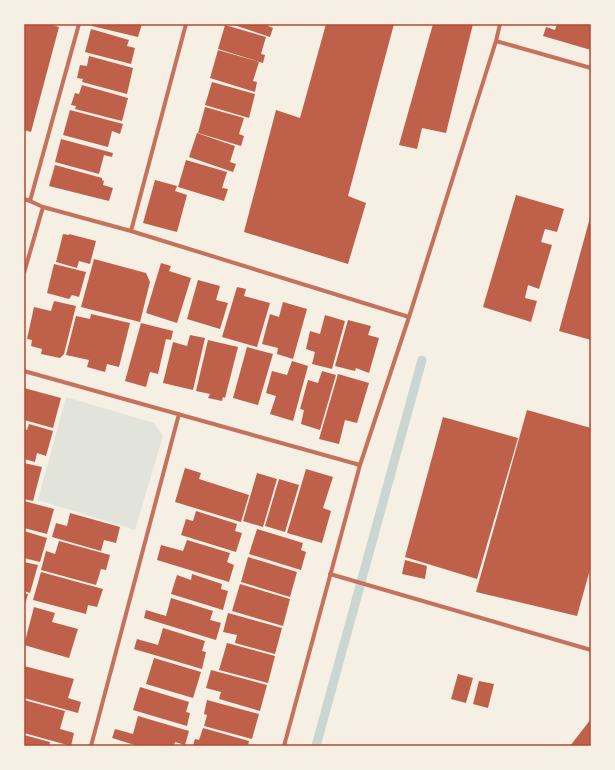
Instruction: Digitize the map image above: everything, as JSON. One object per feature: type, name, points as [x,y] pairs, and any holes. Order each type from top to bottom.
[{"type":"street","points":[[30,201],[79,24]]},
{"type":"street","points":[[131,231],[186,24]]},
{"type":"street","points":[[284,746],[360,465],[409,317],[496,41],[500,24]]},
{"type":"street","points":[[496,41],[591,68]]},
{"type":"street","points":[[24,199],[44,208],[131,231],[409,317]]},
{"type":"street","points":[[24,273],[44,208]]},
{"type":"street","points":[[24,371],[360,465]]},
{"type":"street","points":[[91,746],[179,414]]},
{"type":"street","points":[[330,574],[591,650]]},
{"type":"shaded area","points":[[66,397],[154,423],[163,436],[135,530],[38,500]]},
{"type":"building","points":[[24,24],[48,24],[59,27],[31,132],[24,130]]},
{"type":"building","points":[[93,24],[142,24],[138,37],[92,26]]},
{"type":"building","points":[[231,24],[268,24],[268,26],[273,28],[270,37]]},
{"type":"building","points":[[326,24],[394,24],[348,196],[366,203],[348,264],[244,232],[276,110],[300,118]]},
{"type":"building","points":[[433,24],[473,24],[446,133],[422,128],[417,149],[399,145]]},
{"type":"building","points":[[557,24],[591,24],[591,50],[543,36],[546,27],[555,30]]},
{"type":"building","points":[[225,25],[266,37],[261,54],[265,55],[263,63],[218,49]]},
{"type":"building","points":[[91,29],[129,40],[127,46],[135,48],[131,64],[85,52]]},
{"type":"building","points":[[218,50],[259,62],[253,81],[257,82],[255,92],[210,78]]},
{"type":"building","points":[[89,56],[133,68],[127,94],[82,82],[83,79],[77,78],[80,65],[87,66]]},
{"type":"building","points":[[212,82],[255,94],[249,118],[205,105]]},
{"type":"building","points":[[82,85],[128,98],[122,121],[75,109],[76,106],[71,105],[75,93],[79,94]]},
{"type":"building","points":[[205,107],[244,118],[239,134],[244,136],[241,146],[198,133]]},
{"type":"building","points":[[70,110],[123,124],[120,134],[112,131],[108,147],[63,135]]},
{"type":"building","points":[[197,133],[235,146],[230,162],[236,164],[233,172],[189,157]]},
{"type":"building","points":[[61,139],[113,153],[112,157],[104,155],[99,174],[55,162]]},
{"type":"building","points":[[186,160],[227,172],[222,188],[228,189],[224,201],[178,187]]},
{"type":"building","points":[[55,165],[102,178],[104,181],[103,185],[113,188],[109,201],[49,186]]},
{"type":"building","points":[[155,180],[177,186],[175,191],[187,195],[177,232],[143,223]]},
{"type":"building","points":[[516,195],[564,209],[557,232],[545,229],[541,242],[552,245],[539,289],[528,285],[525,298],[537,301],[531,322],[483,307]]},
{"type":"building","points":[[591,214],[591,340],[559,331]]},
{"type":"building","points":[[63,234],[69,234],[96,241],[90,264],[79,261],[77,268],[56,262]]},
{"type":"building","points":[[94,259],[146,273],[150,282],[140,322],[81,307]]},
{"type":"building","points":[[161,263],[171,266],[169,271],[191,278],[177,323],[146,313]]},
{"type":"building","points":[[54,264],[86,272],[79,297],[72,295],[69,299],[47,293]]},
{"type":"building","points":[[198,280],[220,286],[216,300],[228,303],[220,329],[187,319]]},
{"type":"building","points":[[237,287],[246,289],[244,296],[270,303],[257,347],[222,337]]},
{"type":"building","points":[[54,301],[76,306],[64,354],[60,358],[41,354],[42,349],[31,346],[32,340],[27,339],[34,307],[51,311]]},
{"type":"building","points":[[283,302],[307,309],[293,359],[277,354],[278,348],[262,344],[270,314],[279,317]]},
{"type":"building","points":[[91,314],[130,323],[119,367],[107,364],[105,372],[87,367],[89,360],[66,355],[76,316],[90,319]]},
{"type":"building","points":[[325,315],[345,321],[332,369],[312,364],[315,352],[306,349],[310,331],[320,334]]},
{"type":"building","points":[[348,320],[371,326],[368,335],[379,338],[369,373],[356,368],[355,371],[335,366]]},
{"type":"building","points":[[141,323],[173,331],[171,340],[166,339],[158,374],[150,372],[146,387],[125,381]]},
{"type":"building","points":[[190,335],[205,338],[193,390],[163,383],[173,342],[187,346]]},
{"type":"building","points":[[208,340],[238,347],[225,398],[223,397],[222,401],[208,398],[210,394],[196,391]]},
{"type":"building","points":[[247,347],[273,354],[258,405],[233,398]]},
{"type":"building","points":[[292,361],[308,366],[293,421],[270,414],[276,396],[266,393],[272,371],[287,375]]},
{"type":"building","points":[[322,371],[336,375],[320,430],[301,424],[304,410],[300,409],[308,380],[318,383]]},
{"type":"building","points":[[338,374],[369,383],[357,423],[345,420],[339,444],[319,439]]},
{"type":"building","points":[[24,388],[61,398],[53,428],[24,420]]},
{"type":"building","points":[[527,410],[591,428],[591,566],[577,616],[476,592]]},
{"type":"building","points":[[443,417],[518,438],[477,579],[405,557]]},
{"type":"building","points":[[29,424],[53,431],[46,456],[37,453],[35,462],[24,459],[24,429],[27,430]]},
{"type":"building","points":[[24,463],[42,467],[33,501],[24,499]]},
{"type":"building","points":[[185,468],[201,473],[199,479],[249,495],[241,522],[175,502]]},
{"type":"building","points":[[306,469],[333,477],[323,508],[331,511],[322,543],[287,533]]},
{"type":"building","points":[[257,473],[277,479],[263,527],[243,521]]},
{"type":"building","points":[[279,479],[299,485],[285,532],[265,526]]},
{"type":"building","points":[[24,501],[54,509],[47,534],[24,528]]},
{"type":"building","points":[[196,511],[237,524],[235,531],[242,533],[236,552],[181,535],[186,519],[193,521]]},
{"type":"building","points":[[70,513],[120,527],[116,543],[104,540],[101,551],[52,537],[56,523],[67,526]]},
{"type":"building","points":[[257,529],[303,543],[301,550],[306,552],[301,570],[249,554]]},
{"type":"building","points":[[24,531],[47,538],[40,562],[24,558]]},
{"type":"building","points":[[187,540],[230,553],[227,562],[234,565],[229,582],[157,560],[161,545],[183,551]]},
{"type":"building","points":[[59,541],[110,555],[106,570],[101,569],[96,585],[41,570],[46,551],[55,554]]},
{"type":"building","points":[[248,557],[297,572],[290,597],[241,582]]},
{"type":"building","points":[[405,560],[427,566],[425,579],[402,574]]},
{"type":"building","points":[[24,562],[38,565],[30,593],[24,591]]},
{"type":"building","points":[[41,572],[103,589],[97,607],[88,605],[86,614],[33,600]]},
{"type":"building","points":[[192,574],[222,584],[221,589],[228,591],[223,610],[171,594],[177,575],[191,580]]},
{"type":"building","points":[[240,584],[290,599],[283,626],[232,611]]},
{"type":"building","points":[[24,593],[28,594],[24,608]]},
{"type":"building","points":[[171,598],[213,611],[210,620],[221,623],[216,640],[144,618],[146,610],[166,616]]},
{"type":"building","points":[[34,607],[55,613],[52,622],[78,629],[69,658],[24,645]]},
{"type":"building","points":[[228,613],[282,628],[275,654],[235,643],[237,635],[223,632]]},
{"type":"building","points":[[163,628],[205,641],[202,651],[206,652],[202,669],[134,649],[137,639],[158,645]]},
{"type":"building","points":[[227,643],[275,656],[268,683],[219,670]]},
{"type":"building","points":[[154,658],[201,672],[193,698],[146,684]]},
{"type":"building","points":[[24,666],[74,679],[68,698],[81,702],[78,713],[24,698]]},
{"type":"building","points":[[211,670],[267,685],[260,711],[219,699],[221,692],[206,688]]},
{"type":"building","points":[[458,674],[473,678],[466,703],[451,699]]},
{"type":"building","points":[[479,681],[494,684],[488,708],[473,704]]},
{"type":"building","points":[[140,687],[189,702],[186,712],[190,713],[187,726],[133,710]]},
{"type":"building","points":[[24,700],[65,711],[60,729],[74,733],[71,746],[24,733]]},
{"type":"building","points":[[207,700],[259,714],[252,739],[204,726],[207,715],[204,714]]},
{"type":"building","points":[[138,716],[189,731],[185,745],[175,742],[174,746],[138,746],[112,738],[115,729],[133,734]]},
{"type":"building","points":[[591,719],[591,746],[570,746]]},
{"type":"building","points":[[203,728],[249,741],[248,746],[193,746],[195,739],[199,740]]},
{"type":"building","points":[[24,735],[50,742],[49,746],[24,746]]},
{"type":"waterway","points":[[316,746],[422,360]]}]
